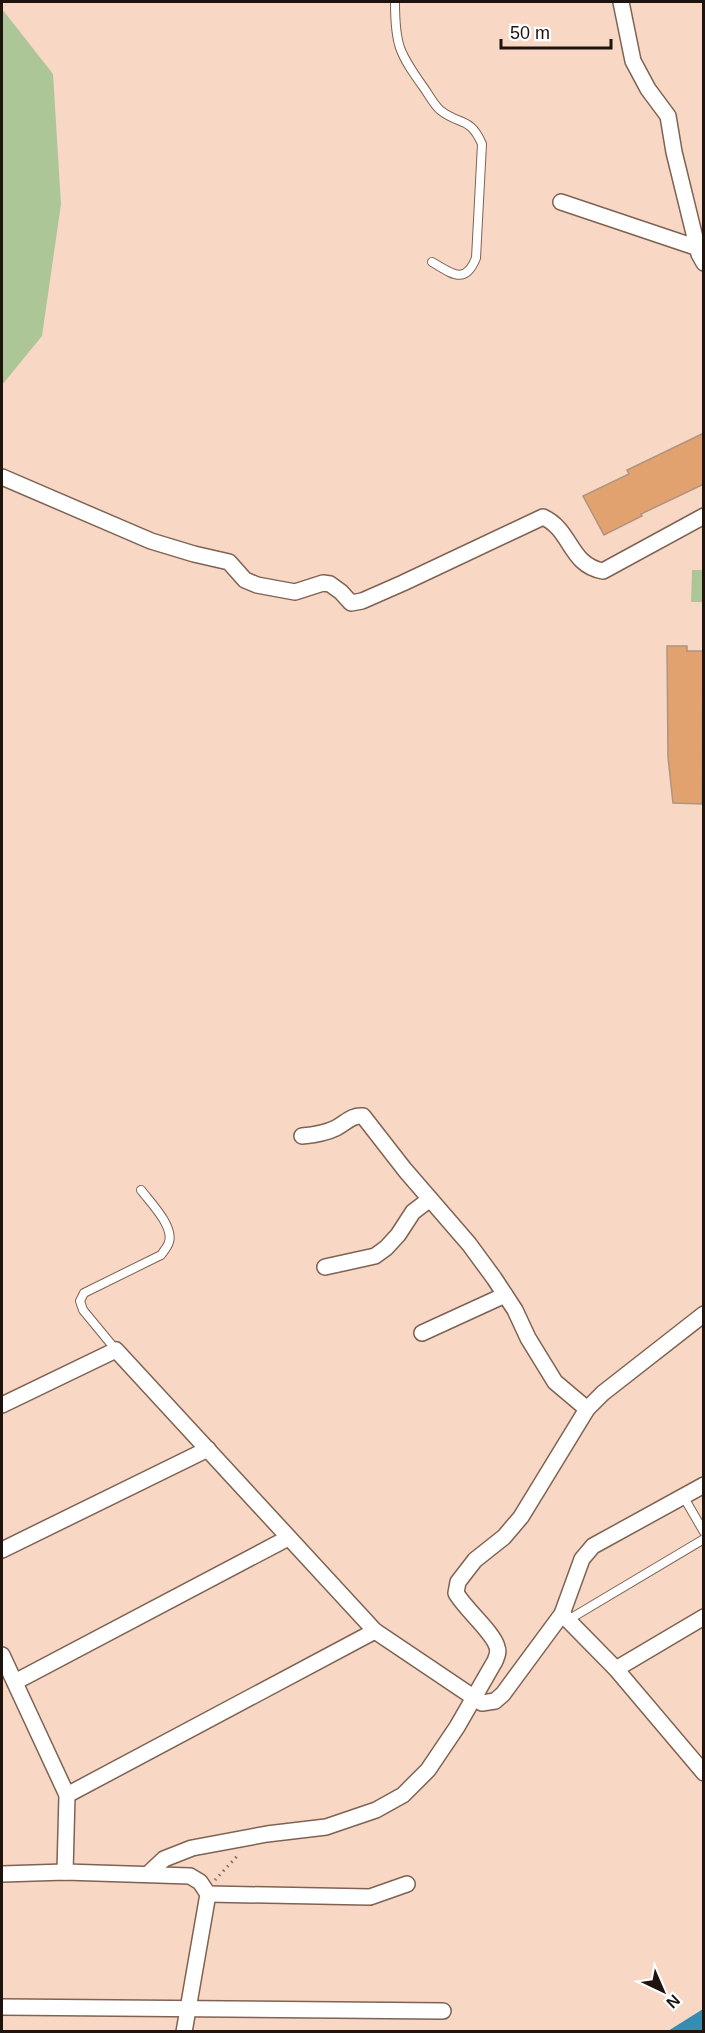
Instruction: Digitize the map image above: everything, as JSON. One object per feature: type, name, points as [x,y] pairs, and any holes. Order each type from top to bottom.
[{"type":"street","points":[[621,2],[633,62],[648,89],[668,116],[674,152],[701,256]]},
{"type":"street","points":[[561,202],[701,256]]},
{"type":"street","points":[[2,477],[151,541],[229,562],[244,580],[257,585],[295,592],[323,583],[330,584],[351,603],[362,601],[404,583],[543,516],[555,522],[583,564],[591,569],[603,571],[704,516]]},
{"type":"street","points":[[302,1136],[336,1128],[355,1115],[363,1116],[469,1244],[505,1295],[555,1382],[587,1409]]},
{"type":"street","points":[[325,1267],[375,1256],[398,1235],[412,1212],[430,1199]]},
{"type":"street","points":[[422,1333],[505,1295]]},
{"type":"street","points":[[148,1874],[164,1859],[192,1848],[326,1827],[376,1810],[403,1795],[428,1770],[457,1727],[495,1661],[498,1650],[495,1641],[462,1604],[456,1593],[458,1582],[475,1560],[504,1537],[521,1517],[587,1409],[603,1393],[704,1314]]},
{"type":"street","points":[[2,1405],[116,1350],[375,1631],[482,1703],[495,1701],[503,1694],[565,1617],[582,1559],[593,1546],[704,1485]]},
{"type":"street","points":[[2,1550],[208,1449]]},
{"type":"street","points":[[15,1682],[288,1538]]},
{"type":"street","points":[[565,1617],[697,1753],[704,1773]]},
{"type":"street","points":[[616,1669],[704,1617]]},
{"type":"street","points":[[67,1795],[375,1631]]},
{"type":"street","points":[[2,1655],[67,1795],[65,1872]]},
{"type":"street","points":[[2,1874],[65,1872],[148,1874],[190,1876],[200,1882],[206,1892],[184,2031]]},
{"type":"street","points":[[206,1892],[370,1897],[407,1884]]},
{"type":"street","points":[[2,2007],[443,2011]]},
{"type":"lane","points":[[395,2],[394,32],[405,60],[439,110],[453,118],[467,122],[476,131],[482,144],[476,258],[472,269],[465,275],[455,275],[432,262]]},
{"type":"lane","points":[[116,1350],[83,1310],[80,1301],[84,1293],[92,1288],[161,1255],[169,1243],[170,1234],[165,1223],[141,1190]]},
{"type":"lane","points":[[683,1496],[704,1532]]},
{"type":"lane","points":[[565,1617],[704,1539]]},
{"type":"path","points":[[206,1892],[251,1837]]},
{"type":"green space","points":[[2,9],[53,74],[61,204],[42,336],[2,385]]},
{"type":"green space","points":[[692,570],[703,570],[703,602],[691,602]]},
{"type":"water","points":[[703,2009],[703,2031],[668,2031]]},
{"type":"building","points":[[704,433],[704,484],[641,514],[642,516],[604,535],[583,496],[629,474],[627,470]]},
{"type":"building","points":[[667,646],[687,646],[687,651],[703,651],[702,804],[673,803],[668,757]]}]
